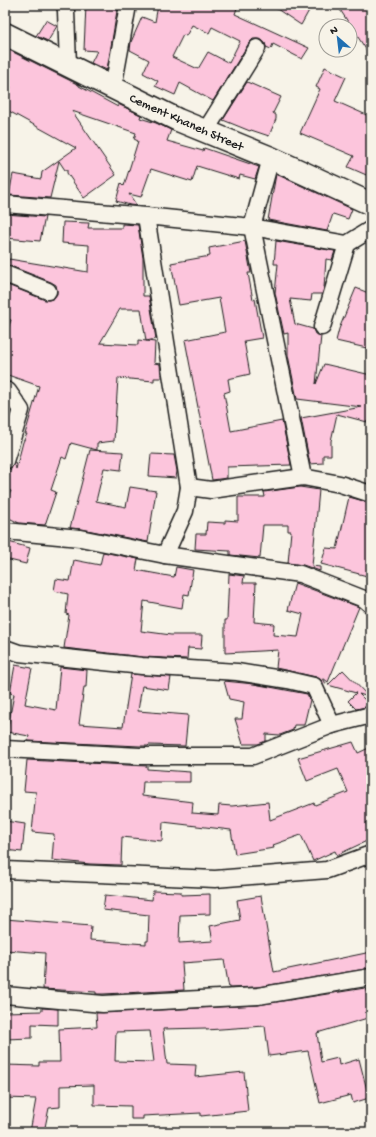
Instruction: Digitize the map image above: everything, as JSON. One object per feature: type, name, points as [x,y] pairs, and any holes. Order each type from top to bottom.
[{"type":"street","points":[[65,5],[68,65]]},
{"type":"street","points":[[113,88],[128,5]]},
{"type":"street","name":"Cement Khaneh Street","points":[[5,34],[178,120],[206,130],[271,158],[371,204]]},
{"type":"street","points":[[206,130],[257,48]]},
{"type":"street","points":[[271,158],[252,227],[303,477]]},
{"type":"street","points":[[5,204],[252,227],[347,244]]},
{"type":"street","points":[[146,216],[189,487],[185,511],[165,555]]},
{"type":"street","points":[[322,328],[347,244],[371,229]]},
{"type":"street","points":[[5,274],[48,292]]},
{"type":"street","points":[[5,390],[8,391],[21,410],[5,461]]},
{"type":"street","points":[[189,487],[211,490],[303,477],[340,484],[371,494]]},
{"type":"street","points":[[5,531],[80,538],[165,555],[300,574],[364,599],[371,604]]},
{"type":"street","points":[[5,648],[19,653],[142,666],[237,672],[314,686],[332,725]]},
{"type":"street","points":[[5,749],[140,756],[254,756],[332,725],[371,715]]},
{"type":"street","points":[[5,870],[215,879],[327,870],[371,854]]},
{"type":"street","points":[[5,995],[103,1004],[258,996],[371,977]]},
{"type":"building","points":[[86,5],[118,5],[107,70],[91,63],[97,51],[84,50]]},
{"type":"building","points":[[158,5],[238,5],[235,14],[309,48],[302,59],[273,44],[271,49],[266,47],[262,40],[253,39],[213,101],[180,83],[175,95],[155,86],[158,81],[143,73],[149,60],[130,50],[131,42],[142,17],[155,22]],"holes":[[[192,25],[209,33],[212,27],[240,41],[229,63],[208,52],[198,69],[172,57],[183,35],[186,36]]]},
{"type":"building","points":[[271,5],[312,5],[301,25]]},
{"type":"building","points":[[337,5],[366,5],[371,12],[371,57],[358,37],[358,18],[346,18]]},
{"type":"building","points":[[46,20],[57,26],[48,41],[36,36]]},
{"type":"building","points":[[5,48],[79,85],[118,107],[118,104],[141,115],[140,118],[171,130],[167,141],[203,151],[204,148],[259,167],[255,179],[240,175],[239,179],[197,166],[192,182],[151,169],[141,197],[129,194],[137,206],[116,201],[121,183],[124,186],[138,141],[134,139],[136,133],[72,111],[116,175],[84,198],[67,173],[67,170],[65,170],[59,161],[50,198],[9,195],[13,174],[41,179],[42,172],[76,148],[5,109],[5,97],[11,87],[5,84]]},
{"type":"building","points":[[325,67],[346,77],[335,101],[371,117],[371,177],[348,167],[354,156],[300,133],[320,89],[316,87]]},
{"type":"building","points":[[247,82],[281,97],[273,113],[276,115],[276,119],[269,136],[251,130],[250,131],[223,120]]},
{"type":"building","points":[[276,174],[352,209],[348,219],[333,214],[327,231],[268,220]]},
{"type":"building","points":[[5,214],[45,217],[40,241],[5,238]]},
{"type":"building","points":[[63,222],[89,223],[88,228],[122,228],[122,224],[138,225],[143,258],[143,296],[149,296],[156,339],[146,341],[155,342],[154,363],[160,364],[161,378],[154,378],[154,381],[118,378],[114,441],[97,443],[97,450],[71,443],[66,459],[62,457],[51,490],[56,492],[45,525],[19,523],[5,516],[5,503],[11,491],[5,489],[5,479],[15,462],[16,469],[23,442],[27,434],[25,434],[39,386],[5,374],[5,337],[11,320],[5,318],[5,284],[45,300],[54,298],[57,294],[56,285],[8,265],[9,259],[88,272],[89,245],[62,243]],"holes":[[[120,309],[141,309],[146,341],[138,340],[138,345],[100,343]]]},
{"type":"building","points":[[245,241],[251,273],[248,273],[253,300],[255,299],[262,338],[244,341],[250,374],[228,379],[230,391],[224,393],[231,431],[282,421],[291,465],[227,467],[227,478],[212,480],[185,340],[225,332],[219,298],[179,305],[171,263],[210,256],[209,248]]},
{"type":"building","points":[[276,241],[335,251],[332,260],[326,259],[324,288],[322,294],[312,294],[311,301],[290,299],[295,324],[313,329],[315,334],[321,336],[316,384],[324,364],[371,375],[371,423],[337,414],[331,441],[331,455],[323,455],[323,463],[310,464],[301,418],[362,407],[297,399],[288,355],[288,333],[284,334],[275,293],[278,264],[274,264]]},
{"type":"building","points":[[356,288],[371,294],[371,349],[336,341],[339,329]]},
{"type":"building","points":[[90,450],[123,452],[121,470],[104,468],[96,501],[126,507],[130,487],[156,491],[148,542],[70,528]]},
{"type":"building","points":[[151,454],[174,455],[177,471],[176,478],[149,476]]},
{"type":"building","points":[[300,487],[319,490],[312,566],[320,567],[320,571],[303,565],[288,563],[291,531],[288,531],[288,525],[263,525],[260,558],[230,555],[230,551],[195,549],[196,534],[206,534],[207,522],[225,523],[225,520],[238,521],[238,497],[265,497],[264,492]]},
{"type":"building","points":[[349,497],[371,503],[371,577],[321,564],[326,548],[337,549]]},
{"type":"building","points":[[5,541],[30,548],[26,564],[5,559]]},
{"type":"building","points":[[103,552],[138,559],[136,570],[174,577],[176,567],[193,570],[189,595],[184,594],[182,608],[144,601],[141,631],[171,635],[202,635],[201,649],[188,648],[187,659],[143,657],[64,648],[69,615],[66,614],[68,594],[54,591],[56,579],[70,581],[74,560],[100,565]]},
{"type":"building","points":[[229,574],[244,576],[243,583],[256,583],[254,622],[274,624],[273,635],[298,637],[303,614],[288,610],[295,583],[359,607],[328,682],[323,678],[326,684],[316,677],[276,668],[278,650],[225,653],[225,620],[227,620]]},
{"type":"building","points":[[15,665],[32,668],[25,704],[56,710],[60,667],[87,670],[86,687],[84,687],[79,724],[123,727],[131,674],[171,677],[169,690],[142,686],[138,711],[188,715],[185,746],[140,746],[28,741],[29,736],[7,732],[14,694],[10,693]]},
{"type":"building","points":[[343,670],[369,697],[359,694],[371,706],[356,709],[348,701],[356,693],[328,685]]},
{"type":"building","points":[[224,681],[254,684],[307,694],[310,700],[304,725],[294,725],[293,730],[280,735],[266,734],[266,741],[258,744],[243,744],[235,719],[242,719],[244,702],[229,699]]},
{"type":"building","points":[[353,742],[358,753],[371,747],[371,820],[366,823],[371,834],[371,839],[337,855],[335,851],[313,861],[301,835],[273,845],[274,848],[235,854],[231,830],[163,822],[162,841],[122,837],[121,865],[90,864],[52,860],[54,834],[32,832],[36,792],[24,791],[27,760],[147,766],[147,769],[190,772],[190,782],[143,782],[142,796],[193,802],[192,813],[218,815],[219,805],[232,806],[268,802],[270,820],[348,792],[338,769],[307,781],[298,758]]},
{"type":"building","points":[[5,821],[25,824],[22,852],[5,850]]},
{"type":"building","points":[[153,891],[181,892],[181,895],[210,894],[210,914],[180,915],[179,943],[213,941],[210,926],[240,920],[237,900],[261,896],[274,972],[371,952],[371,968],[257,987],[229,988],[224,960],[182,963],[184,990],[96,994],[96,992],[43,989],[45,953],[5,950],[5,919],[91,926],[90,940],[146,944],[146,941],[148,941],[149,915],[103,910],[105,895],[152,900]]},
{"type":"building","points":[[365,988],[371,1009],[371,1017],[317,1033],[321,1062],[338,1058],[339,1065],[359,1059],[369,1098],[353,1103],[351,1095],[320,1103],[308,1051],[269,1056],[265,1026],[206,1030],[206,1028],[163,1029],[167,1064],[196,1065],[195,1077],[244,1072],[248,1111],[201,1116],[201,1113],[143,1116],[143,1119],[131,1119],[131,1106],[94,1105],[94,1085],[60,1086],[60,1107],[49,1108],[44,1132],[30,1132],[36,1099],[5,1098],[5,1065],[39,1066],[39,1062],[60,1062],[59,1029],[97,1027],[96,1013],[258,1005]],"holes":[[[150,1031],[154,1062],[115,1061],[116,1032]]]},
{"type":"building","points":[[42,1008],[58,1009],[58,1025],[32,1024],[32,1038],[5,1039],[5,1012],[42,1011]]}]
